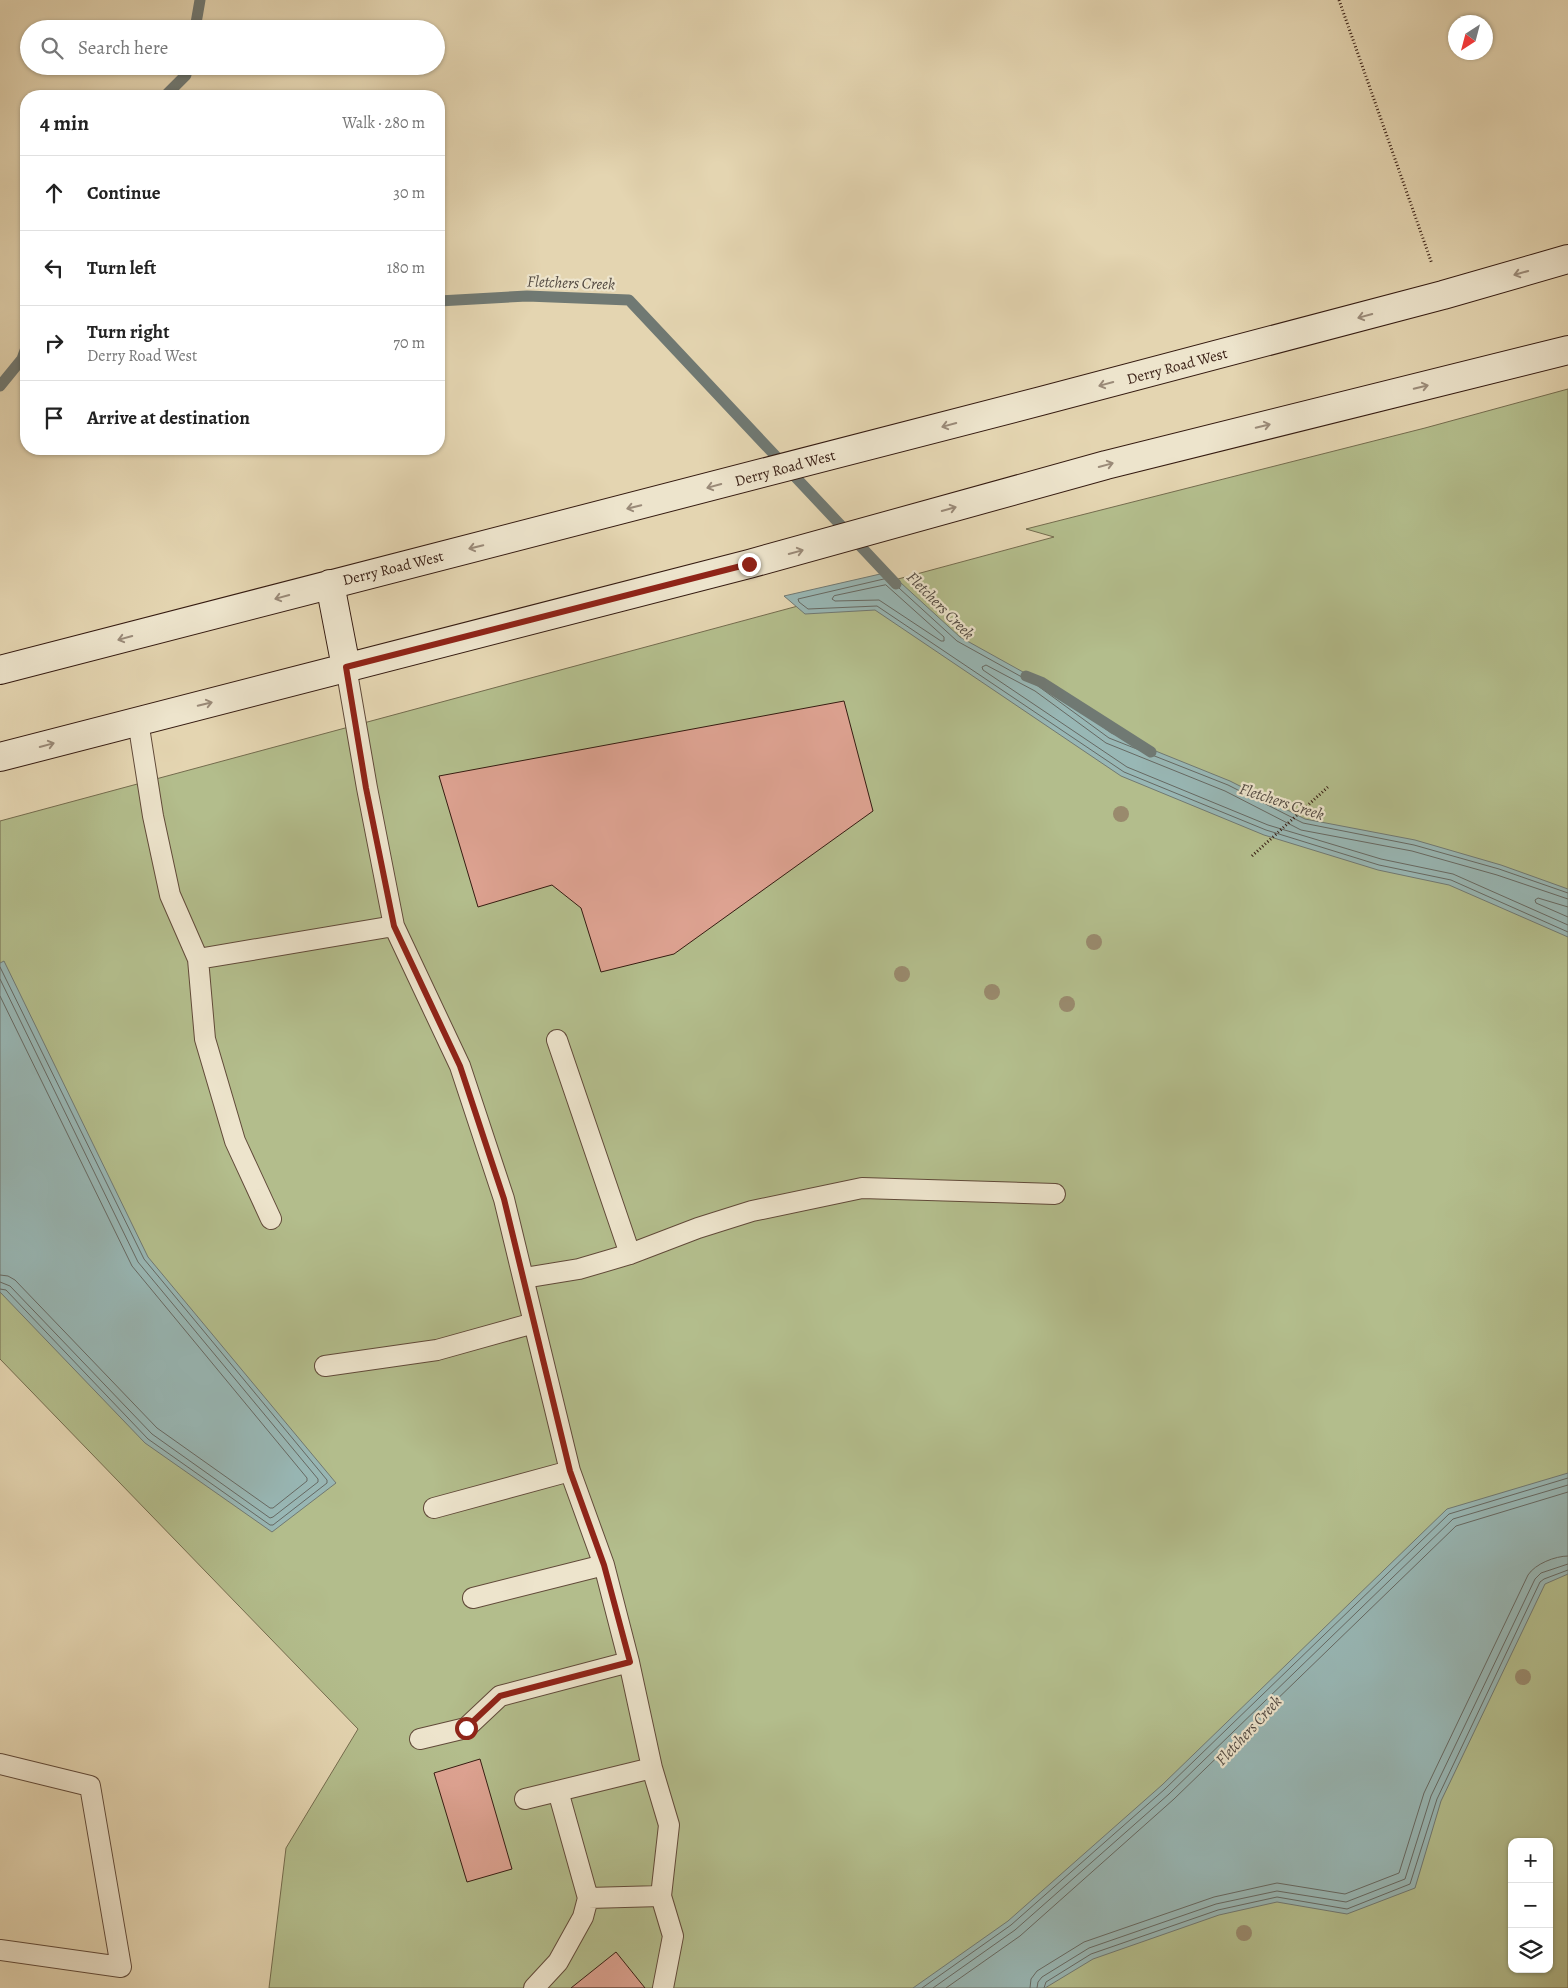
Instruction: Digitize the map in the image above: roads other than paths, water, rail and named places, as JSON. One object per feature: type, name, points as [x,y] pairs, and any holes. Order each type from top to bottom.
[{"type":"main road","name":"Derry Road West","points":[[0,670],[846,452],[1443,295],[1568,259]]},
{"type":"main road","points":[[0,757],[749,564],[1106,465],[1568,350]]},
{"type":"main road","points":[[330,584],[346,667]]},
{"type":"lane","points":[[346,667],[366,788],[394,926],[460,1066],[504,1199],[570,1471],[604,1565],[630,1662],[652,1768],[669,1825],[661,1896],[673,1936],[663,1988]]},
{"type":"lane","points":[[138,721],[153,816],[170,894],[198,959],[205,1039],[235,1141],[271,1219]]},
{"type":"lane","points":[[198,959],[394,926]]},
{"type":"lane","points":[[557,1040],[630,1254]]},
{"type":"lane","points":[[524,1278],[579,1269],[630,1254],[698,1228],[752,1211],[862,1188],[1056,1194]]},
{"type":"lane","points":[[325,1366],[437,1350],[534,1322]]},
{"type":"lane","points":[[434,1508],[570,1471]]},
{"type":"lane","points":[[472,1598],[604,1565]]},
{"type":"lane","points":[[420,1739],[466,1728],[500,1696],[630,1662]]},
{"type":"lane","points":[[0,1764],[90,1786],[121,1967],[0,1950]]},
{"type":"lane","points":[[525,1799],[652,1768]]},
{"type":"lane","points":[[534,1988],[558,1962],[583,1917],[588,1898],[558,1791]]},
{"type":"lane","points":[[588,1898],[661,1896]]},
{"type":"water","points":[[889,572],[960,637],[1041,682],[1111,733],[1230,781],[1305,819],[1415,840],[1501,865],[1568,889],[1568,937],[1449,885],[1378,870],[1264,835],[1121,776],[875,610],[805,614],[784,596]]},
{"type":"water","points":[[4,961],[148,1257],[336,1483],[272,1532],[145,1443],[0,1292],[0,963]]},
{"type":"water","points":[[1568,1473],[1568,1574],[1545,1584],[1441,1801],[1415,1888],[1347,1914],[1277,1902],[1219,1915],[1093,1959],[1045,1988],[913,1988],[1008,1921],[1162,1785],[1447,1509]]},
{"type":"waterway","name":"Fletchers Creek","points":[[197,20],[200,0]]},
{"type":"waterway","name":"Fletchers Creek","points":[[171,90],[186,75]]},
{"type":"waterway","name":"Fletchers Creek","points":[[445,301],[527,296],[629,300],[896,584]]},
{"type":"waterway","points":[[0,386],[20,361]]},
{"type":"waterway","name":"Fletchers Creek","points":[[1026,676],[1041,682],[1151,752]]}]
